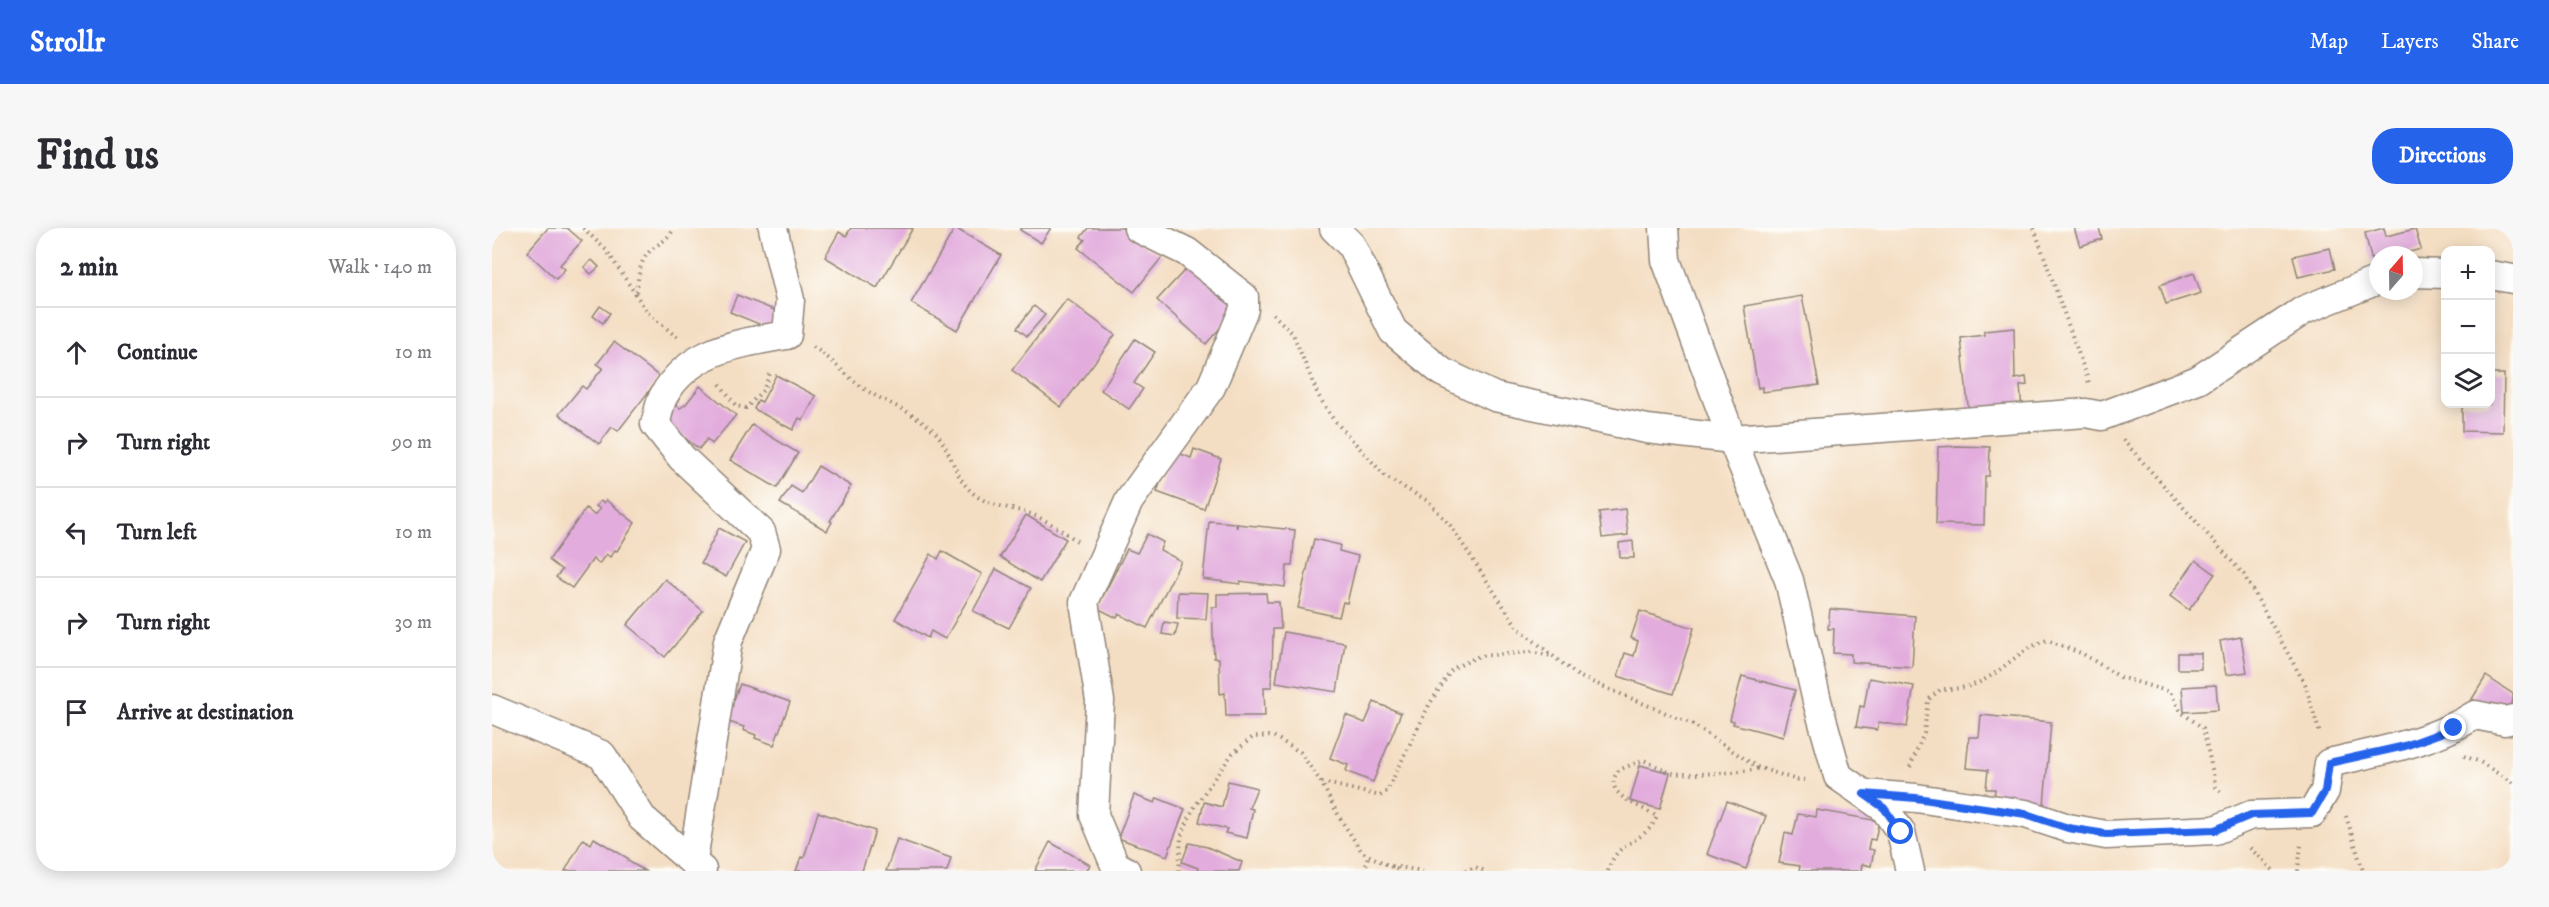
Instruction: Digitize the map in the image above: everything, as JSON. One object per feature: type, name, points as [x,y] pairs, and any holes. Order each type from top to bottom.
[{"type":"street","points":[[698,866],[728,641],[766,549],[761,532],[682,458],[655,424],[663,398],[690,363],[733,344],[787,335],[790,300],[773,228]]},
{"type":"street","points":[[1126,871],[1115,865],[1094,815],[1100,701],[1084,602],[1129,501],[1211,387],[1225,349],[1244,309],[1244,297],[1187,252],[1138,228]]},
{"type":"street","points":[[1334,228],[1350,246],[1393,331],[1442,372],[1495,398],[1647,429],[1732,439],[2086,413],[2102,416],[2199,380],[2304,310],[2369,284]]},
{"type":"street","points":[[1664,228],[1666,260],[1732,439],[1789,579],[1817,701],[1838,776],[1884,808],[1901,832],[1910,871]]},
{"type":"street","points":[[2423,273],[2441,274]]},
{"type":"street","points":[[2495,276],[2513,279]]},
{"type":"street","points":[[492,709],[602,754],[642,818],[698,866]]},
{"type":"street","points":[[1855,788],[2026,814],[2068,828],[2106,834],[2215,830],[2251,815],[2312,813],[2325,791],[2329,763],[2405,746],[2454,728],[2475,715],[2505,721],[2513,718]]},
{"type":"path","points":[[583,228],[607,251],[637,293],[648,313],[704,357],[727,396],[736,406],[746,408],[764,389],[787,335],[829,356],[843,372],[864,389],[919,418],[944,444],[959,480],[980,498],[1048,522],[1102,562]]},
{"type":"path","points":[[637,293],[638,270],[650,251],[663,243],[674,228]]},
{"type":"path","points":[[2034,228],[2071,337],[2102,416],[2244,575],[2305,684],[2363,871]]},
{"type":"path","points":[[1244,297],[1263,306],[1283,322],[1293,334],[1318,395],[1333,419],[1387,478],[1428,501],[1450,525],[1518,628],[1552,656],[1578,676],[1692,724],[1759,768],[1797,780],[1855,788]]},
{"type":"path","points":[[1902,796],[1910,765],[1924,733],[1928,700],[1941,688],[1961,689],[1981,683],[2035,644],[2047,639],[2083,654],[2120,677],[2170,692],[2181,712],[2203,728],[2216,787],[2228,802],[2229,824],[2237,837],[2259,854],[2274,871]]},
{"type":"path","points":[[1321,782],[1380,796],[1387,792],[1429,705],[1452,669],[1479,656],[1530,652],[1552,656]]},
{"type":"path","points":[[1179,871],[1181,837],[1192,811],[1233,753],[1253,737],[1273,736],[1300,752],[1321,782],[1341,820],[1362,852],[1400,871]]},
{"type":"path","points":[[1608,871],[1612,856],[1618,849],[1650,831],[1657,817],[1625,801],[1615,786],[1614,780],[1619,770],[1643,760],[1672,773],[1684,775],[1722,774],[1759,768]]},
{"type":"path","points":[[1365,871],[1368,856]]},
{"type":"path","points":[[1392,866],[1423,871]]},
{"type":"path","points":[[1465,871],[1474,867],[1485,871]]},
{"type":"building","points":[[548,228],[567,228],[582,241],[560,265],[565,269],[556,279],[527,252]]},
{"type":"building","points":[[851,228],[913,228],[877,288],[825,257],[839,232],[846,236]]},
{"type":"building","points":[[955,228],[1001,255],[957,330],[911,303]]},
{"type":"building","points":[[1021,228],[1051,228],[1041,243],[1020,230]]},
{"type":"building","points":[[1088,228],[1122,228],[1145,246],[1163,256],[1134,292],[1078,248],[1085,240],[1081,237]]},
{"type":"building","points":[[2074,228],[2099,228],[2102,239],[2080,246]]},
{"type":"building","points":[[2384,228],[2386,236],[2415,229],[2420,246],[2369,246],[2369,250],[2365,233]]},
{"type":"building","points":[[2330,248],[2335,269],[2298,277],[2293,256]]},
{"type":"building","points":[[592,260],[599,267],[591,274],[584,267]]},
{"type":"building","points":[[1194,260],[1242,303],[1206,344],[1157,300]]},
{"type":"building","points":[[2194,273],[2201,293],[2166,304],[2160,285]]},
{"type":"building","points":[[737,295],[779,312],[771,329],[730,312]]},
{"type":"building","points":[[1802,296],[1819,385],[1762,392],[1762,387],[1758,388],[1744,306]]},
{"type":"building","points":[[1067,299],[1115,335],[1061,407],[1012,370]]},
{"type":"building","points":[[600,306],[610,313],[603,323],[593,316]]},
{"type":"building","points":[[1034,306],[1045,315],[1027,336],[1017,328]]},
{"type":"building","points":[[2014,328],[2015,379],[2026,377],[2027,385],[2020,386],[2022,409],[1969,415],[1961,338],[1984,335],[1984,331]]},
{"type":"building","points":[[1135,339],[1155,352],[1134,383],[1143,389],[1129,409],[1101,390]]},
{"type":"building","points":[[614,342],[660,377],[618,431],[612,427],[599,444],[559,414],[582,386],[586,389],[603,368],[597,364]]},
{"type":"building","points":[[2495,374],[2504,374],[2503,432],[2462,431],[2462,408],[2495,408]]},
{"type":"building","points":[[776,375],[816,396],[803,420],[799,418],[793,430],[754,409],[758,400],[762,402]]},
{"type":"building","points":[[700,386],[736,415],[712,444],[707,439],[699,449],[662,420],[675,404],[680,408],[686,404]]},
{"type":"building","points":[[752,425],[798,453],[777,488],[730,460]]},
{"type":"building","points":[[1938,447],[1990,447],[1989,476],[1985,476],[1984,525],[1936,524]]},
{"type":"building","points":[[1194,449],[1221,459],[1204,509],[1157,492],[1171,450],[1191,458]]},
{"type":"building","points":[[818,466],[851,486],[830,521],[832,522],[827,531],[780,503],[791,486],[802,493]]},
{"type":"building","points":[[606,500],[635,523],[617,551],[615,550],[610,557],[606,554],[599,564],[593,559],[572,588],[556,577],[562,570],[549,560],[586,508],[594,515],[600,509],[596,506],[600,501],[604,503]]},
{"type":"building","points":[[1625,509],[1628,535],[1602,538],[1599,512]]},
{"type":"building","points":[[1026,515],[1066,539],[1040,582],[1000,557]]},
{"type":"building","points":[[1209,521],[1235,523],[1237,528],[1237,524],[1295,530],[1292,566],[1287,566],[1285,587],[1203,579]]},
{"type":"building","points":[[719,528],[745,542],[726,577],[701,563]]},
{"type":"building","points":[[1147,534],[1163,542],[1160,550],[1181,561],[1147,628],[1119,614],[1117,618],[1097,608],[1127,549],[1137,553]]},
{"type":"building","points":[[1314,539],[1340,545],[1339,551],[1358,556],[1347,603],[1343,602],[1339,617],[1298,608]]},
{"type":"building","points":[[1633,541],[1634,558],[1620,558],[1619,543]]},
{"type":"building","points":[[942,551],[982,574],[945,639],[931,631],[928,638],[895,619],[931,554],[938,559]]},
{"type":"building","points":[[2196,560],[2215,574],[2189,610],[2170,596]]},
{"type":"building","points":[[996,569],[1031,588],[1009,628],[973,611]]},
{"type":"building","points":[[665,579],[703,611],[665,657],[627,625]]},
{"type":"building","points":[[1178,592],[1208,593],[1206,619],[1177,618]]},
{"type":"building","points":[[1266,593],[1267,602],[1279,602],[1281,629],[1273,629],[1272,687],[1264,687],[1265,716],[1226,716],[1225,693],[1220,694],[1219,658],[1214,658],[1212,607],[1217,607],[1217,594]]},
{"type":"building","points":[[1830,609],[1915,616],[1912,667],[1851,662],[1851,654],[1833,653],[1834,629],[1828,629]]},
{"type":"building","points":[[1640,611],[1694,628],[1673,694],[1618,676],[1625,653],[1634,656],[1638,641],[1631,638]]},
{"type":"building","points":[[1164,622],[1178,624],[1175,636],[1162,634]]},
{"type":"building","points":[[1284,632],[1345,643],[1337,692],[1276,682]]},
{"type":"building","points":[[2241,637],[2247,672],[2226,675],[2220,641]]},
{"type":"building","points":[[2178,653],[2201,653],[2201,669],[2178,669]]},
{"type":"building","points":[[1742,676],[1795,690],[1783,737],[1733,724],[1734,721],[1730,720]]},
{"type":"building","points":[[2486,676],[2513,694],[2513,700],[2502,717],[2472,699]]},
{"type":"building","points":[[1869,678],[1914,686],[1907,727],[1879,722],[1877,730],[1856,727],[1860,706],[1864,707]]},
{"type":"building","points":[[740,684],[790,702],[774,745],[755,738],[756,735],[743,730],[744,727],[726,721]]},
{"type":"building","points":[[2216,685],[2218,710],[2184,712],[2182,687]]},
{"type":"building","points":[[1374,702],[1401,713],[1373,782],[1346,771],[1348,765],[1330,758],[1346,715],[1365,723]]},
{"type":"building","points":[[1981,715],[2051,722],[2044,805],[1994,801],[1995,789],[1986,789],[1988,770],[1966,768],[1969,737],[1979,737]]},
{"type":"building","points":[[1640,765],[1670,773],[1660,809],[1630,801]]},
{"type":"building","points":[[1228,781],[1257,788],[1249,808],[1253,809],[1247,838],[1225,833],[1227,829],[1199,822],[1204,802],[1222,807]]},
{"type":"building","points":[[1134,795],[1155,803],[1157,798],[1185,809],[1167,856],[1118,838]]},
{"type":"building","points":[[1727,801],[1766,816],[1746,869],[1707,854]]},
{"type":"building","points":[[1817,810],[1879,821],[1875,840],[1870,839],[1868,849],[1874,850],[1871,866],[1862,864],[1861,871],[1799,871],[1800,866],[1779,863],[1785,833],[1793,835],[1798,814],[1816,817]]},
{"type":"building","points":[[818,812],[875,831],[862,871],[796,871],[801,857],[804,858]]},
{"type":"building","points":[[594,838],[645,871],[565,871],[583,839],[591,844]]},
{"type":"building","points":[[897,839],[951,858],[947,871],[886,871]]},
{"type":"building","points":[[1050,842],[1090,865],[1086,871],[1035,871]]},
{"type":"building","points":[[1189,843],[1207,847],[1242,862],[1239,871],[1197,871],[1198,868],[1182,862]]},
{"type":"route","points":[[1901,832],[1884,808],[1864,794],[1916,798],[2026,814],[2068,828],[2106,834],[2215,830],[2251,815],[2312,813],[2322,800],[2329,763],[2405,746],[2454,728]]}]
